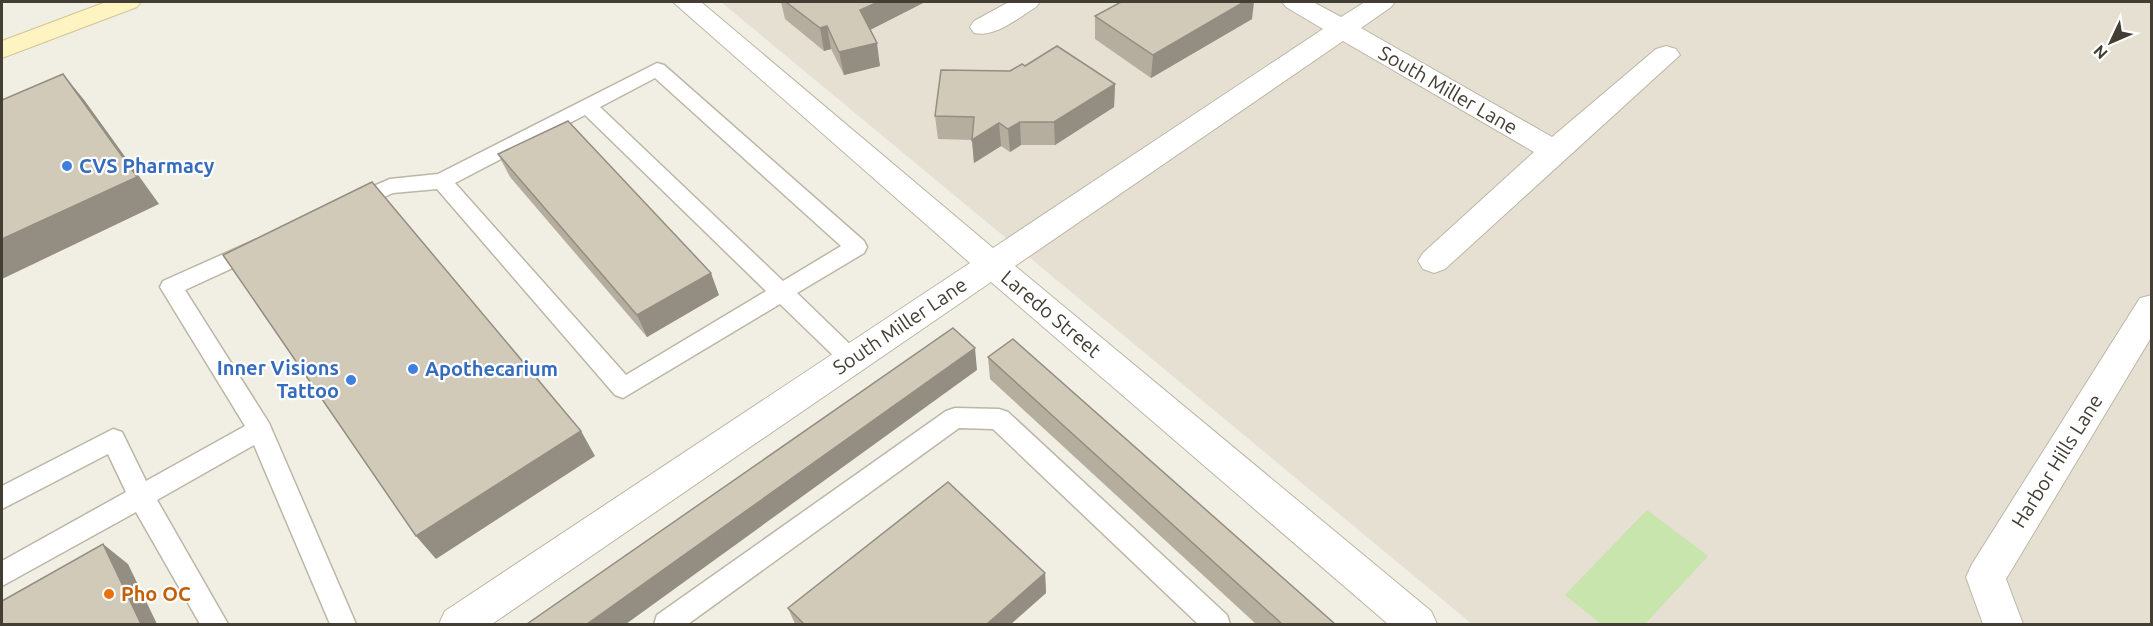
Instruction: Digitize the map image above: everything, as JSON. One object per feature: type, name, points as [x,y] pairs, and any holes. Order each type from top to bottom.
[{"type":"main road","points":[[2,50],[128,2]]},
{"type":"street","name":"Laredo Street","points":[[686,2],[1417,624]]},
{"type":"street","points":[[983,27],[1028,2]]},
{"type":"street","points":[[1295,2],[1342,29]]},
{"type":"street","name":"South Miller Lane","points":[[459,624],[1382,2]]},
{"type":"street","name":"South Miller Lane","points":[[1342,29],[1554,151]]},
{"type":"street","points":[[1434,261],[1554,151],[1666,55]]},
{"type":"street","name":"Harbor Hills Lane","points":[[2001,622],[1986,577],[2151,307]]},
{"type":"lane","points":[[338,210],[390,186],[442,181],[657,69],[855,248],[623,388],[442,181]]},
{"type":"lane","points":[[587,106],[851,359]]},
{"type":"lane","points":[[275,239],[171,287],[260,430],[343,624]]},
{"type":"lane","points":[[667,624],[955,418],[999,419],[1217,624]]},
{"type":"lane","points":[[2,574],[260,430]]},
{"type":"lane","points":[[2,498],[112,439],[141,497],[215,624]]},
{"type":"shaded area","points":[[721,2],[2151,2],[2151,624],[1472,624]]},
{"type":"green space","points":[[1647,510],[1708,556],[1645,624],[1601,624],[1565,595]]},
{"type":"building","points":[[786,2],[878,2],[860,10],[877,43],[839,52],[827,26],[820,28]]},
{"type":"building","points":[[1121,2],[1244,2],[1153,55],[1095,16]]},
{"type":"building","points":[[1057,46],[1115,84],[1054,122],[1020,122],[1008,129],[999,123],[972,140],[974,117],[935,116],[941,70],[1010,71],[1022,64],[1025,66]]},
{"type":"building","name":"CVS Pharmacy","points":[[63,74],[137,177],[2,239],[2,100]]},
{"type":"building","points":[[568,121],[711,273],[637,315],[498,154]]},
{"type":"building","name":"Apothecarium","points":[[372,182],[581,431],[416,536],[223,255]]},
{"type":"building","points":[[953,328],[975,348],[587,624],[527,624]]},
{"type":"building","points":[[1013,339],[1335,624],[1282,624],[988,357]]},
{"type":"building","points":[[948,482],[1045,573],[987,624],[804,624],[788,608]]},
{"type":"building","points":[[103,544],[141,624],[2,624],[2,601]]},
{"type":"place","name":"CVS Pharmacy","points":[[67,166]]},
{"type":"place","name":"Apothecarium","points":[[413,369]]},
{"type":"place","name":"Inner Visions Tattoo","points":[[351,380]]},
{"type":"place","name":"Pho OC","points":[[109,594]]}]
